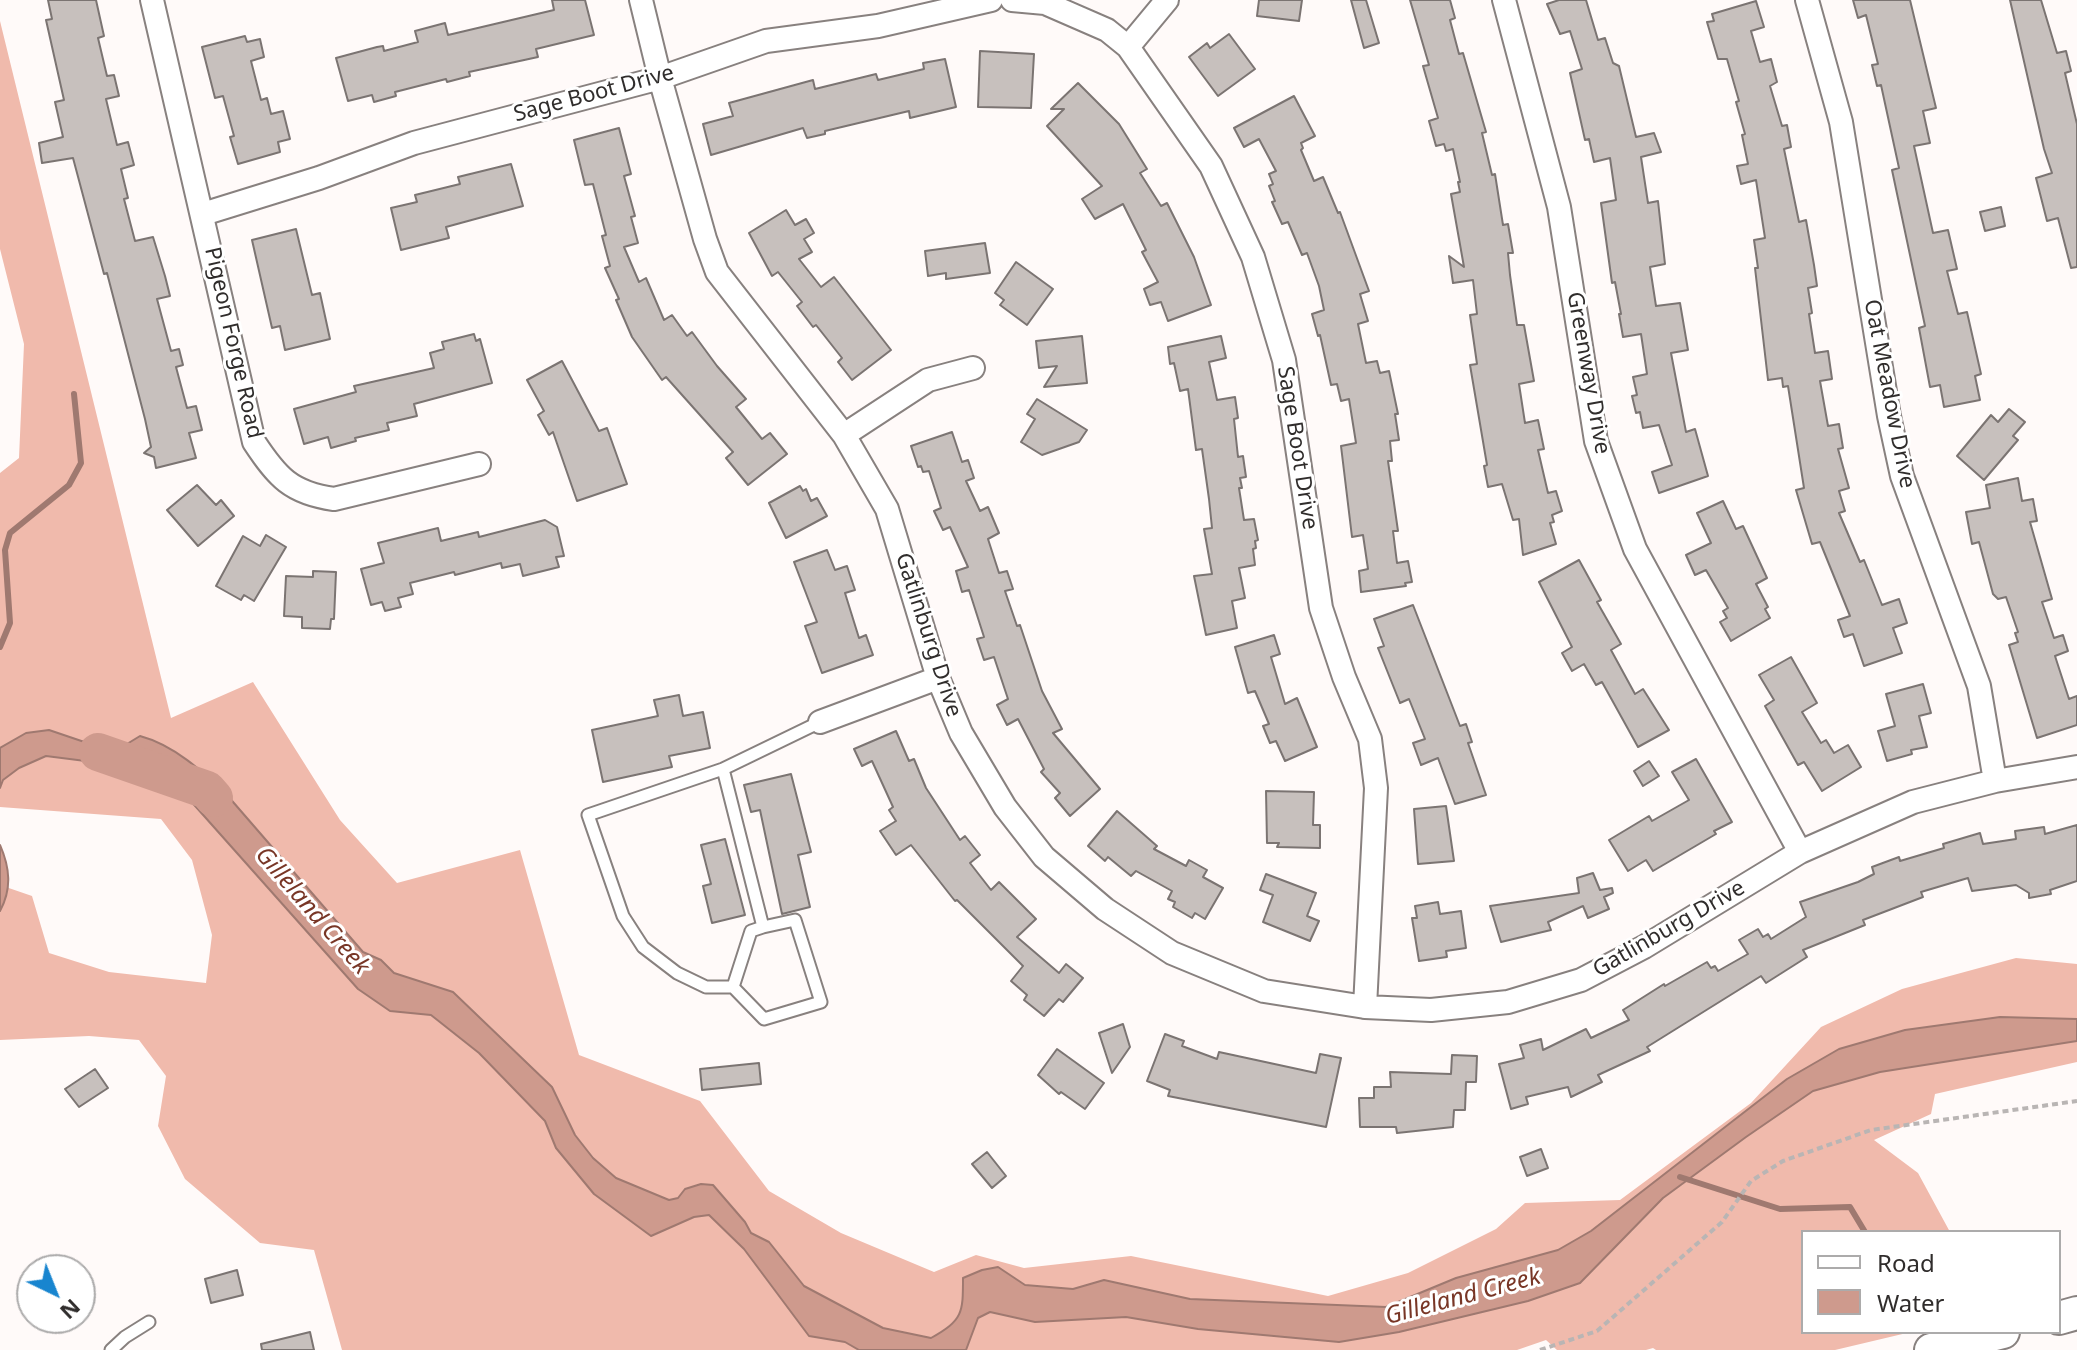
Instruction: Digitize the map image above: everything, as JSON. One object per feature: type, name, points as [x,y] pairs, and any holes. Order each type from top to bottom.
[{"type":"main road","points":[[1931,1350],[1995,1334]]},
{"type":"street","name":"Pigeon Forge Road","points":[[152,0],[254,442],[270,467],[290,486],[311,496],[334,499],[479,464]]},
{"type":"street","name":"Gatlinburg Drive","points":[[641,0],[660,78],[717,272],[844,435],[887,509],[938,678],[961,733],[1005,807],[1044,857],[1105,909],[1172,953],[1264,991],[1365,1007],[1431,1010],[1508,1002],[1581,980],[1644,947],[1800,852],[1913,802],[1995,781],[2077,767]]},
{"type":"street","name":"Sage Boot Drive","points":[[203,214],[306,182],[414,143],[660,78],[766,41],[878,26],[991,0]]},
{"type":"street","name":"Sage Boot Drive","points":[[1012,0],[1045,3],[1107,30],[1128,47],[1211,166],[1253,257],[1284,360],[1321,608],[1344,677],[1370,739],[1376,788],[1365,1007]]},
{"type":"street","points":[[1128,47],[1167,0]]},
{"type":"street","name":"Greenway Drive","points":[[1504,0],[1559,207],[1596,441],[1635,549],[1800,852]]},
{"type":"street","name":"Oat Meadow Drive","points":[[1807,0],[1841,122],[1889,416],[1902,476],[1979,686],[1995,781]]},
{"type":"street","points":[[844,435],[928,380],[973,368]]},
{"type":"street","points":[[820,722],[938,678]]},
{"type":"lane","points":[[733,987],[751,931],[795,920],[821,1002],[764,1019],[733,987],[706,987],[677,973],[643,947],[623,916],[588,815],[723,769],[820,722]]},
{"type":"lane","points":[[723,769],[763,927]]},
{"type":"lane","points":[[111,1350],[149,1322]]},
{"type":"path","points":[[1540,1350],[1597,1331],[1731,1212],[1751,1181],[1783,1161],[1871,1130],[2077,1101]]},
{"type":"shaded area","points":[[0,21],[171,718],[253,682],[340,820],[397,883],[520,850],[579,1055],[700,1101],[769,1191],[841,1233],[934,1272],[976,1255],[1024,1268],[1131,1256],[1328,1296],[1408,1273],[1496,1229],[1525,1203],[1620,1200],[1751,1103],[1821,1027],[1902,989],[2016,958],[2077,964],[2077,1062],[1935,1094],[1931,1114],[1874,1140],[1918,1173],[1949,1230],[1801,1230],[1801,1334],[1903,1334],[1835,1350],[1557,1350],[1546,1340],[1517,1350],[342,1350],[314,1250],[260,1243],[185,1179],[158,1126],[166,1076],[139,1040],[89,1036],[0,1040],[0,885],[32,896],[49,953],[109,972],[206,983],[212,935],[192,860],[161,819],[0,807],[0,473],[19,458],[24,344],[0,249]]},
{"type":"water","points":[[49,730],[108,750],[122,747],[140,736],[187,760],[227,795],[363,952],[381,960],[394,973],[453,992],[552,1087],[575,1135],[593,1158],[616,1178],[669,1200],[678,1198],[685,1189],[701,1184],[713,1185],[751,1233],[769,1242],[804,1286],[883,1328],[931,1338],[950,1326],[959,1314],[963,1278],[998,1267],[1025,1285],[1073,1289],[1104,1280],[1190,1299],[1386,1307],[1456,1278],[1558,1250],[1591,1231],[1787,1079],[1839,1049],[1905,1030],[2000,1017],[2077,1019],[2077,1041],[1880,1072],[1813,1091],[1663,1198],[1580,1283],[1528,1301],[1399,1332],[1339,1342],[1198,1329],[1126,1317],[1035,1322],[990,1312],[978,1318],[966,1350],[859,1350],[845,1342],[809,1336],[744,1249],[709,1215],[694,1217],[651,1236],[594,1194],[556,1148],[545,1121],[479,1053],[431,1015],[390,1011],[358,989],[164,771],[46,756],[19,768],[3,780],[0,788],[0,748],[26,733]]},
{"type":"water","points":[[0,845],[8,878],[0,911]]},
{"type":"building","points":[[48,0],[96,0],[104,36],[98,38],[107,76],[114,75],[119,96],[106,99],[117,145],[128,142],[134,165],[121,169],[128,198],[124,199],[135,241],[153,237],[165,276],[170,296],[157,299],[171,351],[179,349],[183,365],[176,367],[187,408],[196,406],[202,430],[189,433],[196,458],[156,468],[154,457],[144,453],[151,447],[145,419],[73,158],[42,163],[39,143],[63,137],[55,102],[64,100],[46,20],[52,19]]},
{"type":"building","points":[[552,0],[585,0],[594,35],[536,49],[538,57],[469,72],[470,76],[447,82],[446,79],[395,92],[396,96],[374,102],[372,95],[348,101],[336,58],[377,47],[383,46],[384,51],[418,42],[415,31],[445,23],[448,35],[554,10]]},
{"type":"building","points":[[1259,0],[1302,0],[1299,21],[1257,16]]},
{"type":"building","points":[[1351,0],[1366,0],[1379,43],[1364,48]]},
{"type":"building","points":[[1410,0],[1450,0],[1455,18],[1450,20],[1459,54],[1463,53],[1486,132],[1482,133],[1492,175],[1495,174],[1503,225],[1508,224],[1513,253],[1508,253],[1517,325],[1524,325],[1534,381],[1519,384],[1525,423],[1538,420],[1544,449],[1538,450],[1548,493],[1556,491],[1562,511],[1552,515],[1554,522],[1550,523],[1556,544],[1523,555],[1519,519],[1513,520],[1502,484],[1488,487],[1470,365],[1477,364],[1470,315],[1477,314],[1473,280],[1453,283],[1449,256],[1464,267],[1451,194],[1460,192],[1460,182],[1453,149],[1446,151],[1444,144],[1436,146],[1429,121],[1438,118],[1423,66],[1429,65]]},
{"type":"building","points":[[1559,0],[1586,0],[1598,40],[1605,38],[1613,63],[1619,66],[1636,137],[1654,133],[1661,152],[1641,157],[1648,203],[1658,201],[1665,264],[1650,267],[1656,306],[1680,303],[1688,350],[1671,353],[1686,432],[1695,429],[1708,476],[1659,493],[1652,472],[1672,465],[1659,425],[1643,428],[1632,396],[1637,395],[1633,377],[1647,374],[1641,334],[1623,337],[1615,282],[1612,283],[1601,203],[1616,200],[1610,158],[1594,162],[1589,139],[1585,140],[1570,73],[1582,69],[1570,31],[1560,34],[1547,4]]},
{"type":"building","points":[[1853,0],[1910,0],[1936,108],[1923,111],[1930,143],[1914,146],[1933,233],[1948,230],[1957,269],[1947,271],[1958,314],[1967,312],[1981,374],[1975,376],[1980,400],[1944,407],[1940,385],[1930,387],[1919,328],[1925,326],[1892,170],[1899,168],[1881,85],[1877,86],[1872,65],[1878,64],[1866,15],[1858,18]]},
{"type":"building","points":[[2010,0],[2041,0],[2057,53],[2066,51],[2071,71],[2065,73],[2077,124],[2077,267],[2071,268],[2058,218],[2047,221],[2036,178],[2052,173]]},
{"type":"building","points":[[1756,1],[1764,27],[1751,31],[1760,62],[1771,59],[1777,82],[1770,86],[1782,126],[1787,125],[1791,147],[1784,149],[1799,222],[1806,220],[1814,265],[1817,286],[1808,288],[1815,353],[1828,351],[1832,379],[1820,381],[1828,426],[1839,424],[1843,448],[1838,449],[1849,488],[1839,491],[1845,511],[1839,513],[1860,562],[1864,560],[1882,605],[1899,599],[1907,623],[1893,628],[1902,653],[1864,666],[1853,634],[1844,637],[1838,620],[1850,616],[1820,542],[1812,544],[1796,490],[1804,488],[1788,386],[1783,387],[1782,378],[1768,380],[1755,268],[1758,268],[1754,240],[1765,238],[1756,180],[1741,184],[1737,166],[1748,164],[1742,135],[1745,134],[1736,102],[1739,101],[1727,59],[1718,59],[1707,22],[1714,21],[1712,14]]},
{"type":"building","points":[[1229,34],[1255,69],[1218,96],[1189,57],[1207,43],[1210,48]]},
{"type":"building","points":[[245,36],[247,42],[260,39],[264,57],[251,61],[261,100],[267,98],[271,114],[283,111],[290,139],[278,142],[280,152],[238,164],[223,96],[215,98],[202,47]]},
{"type":"building","points":[[980,51],[1034,54],[1031,108],[978,107]]},
{"type":"building","points":[[945,59],[956,107],[910,118],[909,111],[807,138],[803,128],[711,155],[703,124],[733,116],[729,103],[813,80],[815,89],[876,74],[878,80],[924,69],[923,63]]},
{"type":"building","points":[[1078,83],[1119,124],[1147,169],[1140,173],[1161,206],[1167,203],[1194,257],[1211,305],[1168,321],[1161,302],[1150,305],[1144,289],[1158,282],[1123,204],[1095,219],[1082,199],[1102,186],[1047,126],[1064,109],[1051,109]]},
{"type":"building","points":[[1294,96],[1315,136],[1301,143],[1301,150],[1314,181],[1323,177],[1340,212],[1369,291],[1360,294],[1368,321],[1358,324],[1366,363],[1377,361],[1380,373],[1389,371],[1398,414],[1395,414],[1399,440],[1390,441],[1392,461],[1388,461],[1398,531],[1393,531],[1397,563],[1408,561],[1412,582],[1405,583],[1406,586],[1361,592],[1359,571],[1368,569],[1363,535],[1352,537],[1341,446],[1356,443],[1349,399],[1341,401],[1337,384],[1331,385],[1312,314],[1324,310],[1319,286],[1307,253],[1302,255],[1288,222],[1282,224],[1272,202],[1275,201],[1269,186],[1273,184],[1269,174],[1276,171],[1259,139],[1244,147],[1234,128]]},
{"type":"building","points":[[619,128],[631,174],[624,176],[635,216],[631,217],[638,243],[624,247],[639,282],[646,278],[664,320],[672,315],[687,336],[692,332],[746,399],[736,407],[762,439],[770,433],[787,454],[748,485],[726,458],[733,452],[666,377],[662,380],[632,337],[616,300],[619,299],[605,268],[610,266],[602,236],[606,235],[593,184],[585,185],[574,140]]},
{"type":"building","points":[[511,164],[523,206],[446,227],[449,238],[401,250],[391,208],[417,202],[415,195],[460,184],[458,177]]},
{"type":"building","points":[[2001,207],[2005,226],[1985,231],[1980,212]]},
{"type":"building","points":[[786,210],[795,225],[806,219],[814,233],[804,239],[812,252],[799,259],[821,287],[834,277],[891,350],[852,380],[838,362],[842,358],[797,306],[802,302],[778,272],[772,276],[749,233]]},
{"type":"building","points":[[296,229],[312,295],[320,293],[330,339],[285,350],[280,326],[272,328],[252,240]]},
{"type":"building","points":[[985,243],[990,273],[946,279],[946,273],[928,276],[925,251]]},
{"type":"building","points":[[1016,262],[1053,289],[1027,325],[1000,305],[1004,300],[995,293]]},
{"type":"building","points":[[474,334],[476,341],[480,339],[492,383],[414,404],[417,416],[387,423],[389,430],[355,438],[356,441],[331,448],[328,437],[304,444],[294,409],[356,392],[354,386],[434,368],[430,353],[444,349],[442,342]]},
{"type":"building","points":[[1082,336],[1087,383],[1044,387],[1057,366],[1039,368],[1036,341]]},
{"type":"building","points":[[1221,336],[1226,358],[1209,362],[1217,400],[1235,397],[1238,457],[1243,456],[1246,477],[1240,478],[1242,488],[1239,488],[1244,520],[1254,519],[1258,540],[1253,549],[1255,565],[1239,568],[1245,598],[1232,601],[1237,628],[1206,635],[1194,576],[1212,574],[1204,529],[1212,528],[1209,499],[1202,449],[1196,450],[1188,389],[1180,391],[1174,363],[1170,364],[1168,347]]},
{"type":"building","points":[[562,361],[599,431],[607,428],[627,484],[577,501],[553,432],[549,435],[538,415],[544,411],[527,380]]},
{"type":"building","points":[[1037,399],[1087,430],[1079,442],[1042,455],[1021,442],[1035,419],[1027,414]]},
{"type":"building","points":[[2009,409],[2025,422],[2013,436],[2018,440],[1984,480],[1957,456],[1991,415],[1998,422]]},
{"type":"building","points":[[952,432],[962,462],[968,460],[974,478],[966,481],[980,511],[988,507],[999,533],[988,539],[999,573],[1007,571],[1013,589],[1005,591],[1017,626],[1020,625],[1042,691],[1062,729],[1053,733],[1100,789],[1070,816],[1055,798],[1060,793],[1041,772],[1044,769],[1018,719],[1007,725],[997,705],[1008,699],[994,657],[984,660],[977,639],[984,637],[969,590],[962,592],[956,571],[968,567],[950,527],[943,530],[934,511],[941,508],[929,471],[923,472],[921,466],[918,467],[911,446]]},
{"type":"building","points":[[2018,478],[2022,501],[2033,499],[2037,521],[2030,522],[2052,599],[2042,602],[2054,638],[2063,635],[2068,651],[2055,656],[2069,699],[2077,696],[2077,725],[2037,738],[2009,645],[2018,642],[2015,633],[2018,632],[2006,597],[1998,599],[1993,594],[1979,542],[1972,544],[1966,512],[1990,508],[1986,485]]},
{"type":"building","points":[[197,485],[216,505],[221,500],[234,516],[198,546],[167,510]]},
{"type":"building","points":[[800,486],[803,491],[806,489],[811,501],[817,498],[827,516],[786,538],[769,503]]},
{"type":"building","points":[[1723,501],[1736,529],[1743,526],[1767,578],[1756,584],[1770,618],[1731,641],[1720,622],[1727,618],[1723,611],[1728,608],[1706,570],[1695,575],[1686,555],[1711,543],[1697,513]]},
{"type":"building","points":[[545,520],[557,527],[564,556],[556,557],[559,567],[523,576],[520,564],[502,568],[501,563],[455,575],[454,572],[410,583],[413,594],[398,598],[401,607],[385,611],[382,602],[371,605],[361,569],[384,563],[378,543],[438,528],[441,541],[478,532],[479,537]]},
{"type":"building","points":[[266,535],[286,547],[254,601],[244,595],[241,600],[216,586],[243,536],[260,546]]},
{"type":"building","points":[[827,550],[835,570],[847,566],[855,590],[845,593],[859,638],[866,635],[873,655],[822,673],[805,626],[817,622],[794,562]]},
{"type":"building","points":[[1579,560],[1601,600],[1597,602],[1621,644],[1611,650],[1635,694],[1643,689],[1669,730],[1638,747],[1602,682],[1596,685],[1584,664],[1572,671],[1562,653],[1572,647],[1539,582]]},
{"type":"building","points":[[313,571],[336,572],[334,619],[331,619],[330,629],[302,628],[302,617],[284,616],[286,576],[313,577]]},
{"type":"building","points":[[1413,605],[1460,726],[1466,724],[1472,742],[1468,743],[1486,795],[1455,804],[1438,758],[1421,765],[1413,743],[1425,739],[1409,699],[1400,703],[1378,648],[1384,646],[1374,619]]},
{"type":"building","points":[[1274,635],[1280,654],[1271,657],[1285,704],[1297,698],[1317,747],[1285,761],[1276,741],[1270,743],[1263,726],[1269,724],[1255,691],[1248,693],[1235,647]]},
{"type":"building","points":[[1791,657],[1817,703],[1802,712],[1821,743],[1826,740],[1834,753],[1848,745],[1861,767],[1822,791],[1804,762],[1798,765],[1765,706],[1774,700],[1759,675]]},
{"type":"building","points":[[1923,684],[1931,713],[1919,716],[1927,747],[1911,750],[1912,754],[1887,761],[1878,731],[1895,726],[1886,694]]},
{"type":"building","points":[[679,695],[683,716],[703,712],[710,748],[669,756],[672,767],[603,782],[592,730],[658,716],[654,700]]},
{"type":"building","points":[[896,731],[909,761],[914,759],[926,788],[960,840],[965,836],[980,855],[970,863],[991,890],[999,882],[1036,919],[1017,937],[1059,973],[1066,964],[1083,978],[1063,1002],[1059,999],[1044,1016],[1024,1000],[1027,995],[1011,981],[1023,966],[955,901],[911,845],[896,855],[880,831],[896,821],[889,810],[893,807],[872,761],[862,766],[854,749]]},
{"type":"building","points":[[1696,759],[1732,822],[1653,871],[1646,860],[1628,871],[1609,840],[1649,816],[1652,821],[1689,800],[1672,772]]},
{"type":"building","points":[[1649,761],[1659,776],[1643,786],[1634,771]]},
{"type":"building","points":[[791,774],[811,852],[798,855],[810,907],[782,914],[760,810],[751,812],[744,785]]},
{"type":"building","points":[[1266,791],[1314,792],[1313,825],[1320,825],[1320,848],[1277,847],[1279,843],[1267,843]]},
{"type":"building","points":[[1446,806],[1454,861],[1418,864],[1414,809]]},
{"type":"building","points":[[1117,811],[1157,846],[1154,849],[1186,866],[1189,860],[1207,870],[1203,877],[1223,888],[1205,919],[1195,913],[1192,918],[1173,907],[1175,902],[1168,899],[1172,891],[1136,871],[1131,876],[1108,857],[1105,861],[1088,846]]},
{"type":"building","points":[[2077,825],[2077,881],[2050,890],[2051,894],[2029,898],[2029,893],[2016,885],[1972,891],[1968,878],[1921,892],[1923,897],[1863,920],[1865,925],[1803,950],[1807,957],[1766,983],[1761,976],[1647,1047],[1650,1051],[1598,1075],[1602,1082],[1571,1097],[1568,1087],[1526,1097],[1528,1104],[1511,1109],[1499,1064],[1524,1058],[1520,1045],[1541,1039],[1543,1050],[1586,1029],[1591,1038],[1629,1020],[1623,1010],[1664,984],[1707,962],[1718,971],[1748,954],[1739,940],[1758,929],[1763,937],[1768,934],[1771,939],[1806,917],[1800,902],[1858,882],[1874,874],[1872,867],[1899,857],[1900,861],[1944,848],[1943,844],[1980,833],[1983,844],[2016,839],[2015,831],[2044,827],[2045,834]]},
{"type":"building","points":[[725,839],[745,915],[712,923],[703,886],[711,884],[701,845]]},
{"type":"building","points":[[1593,873],[1600,890],[1612,888],[1613,893],[1604,897],[1609,909],[1588,918],[1583,906],[1548,922],[1551,930],[1501,942],[1490,906],[1579,893],[1577,878]]},
{"type":"building","points":[[1266,874],[1316,893],[1307,916],[1319,921],[1310,941],[1263,922],[1273,895],[1260,890]]},
{"type":"building","points":[[1438,902],[1440,914],[1461,911],[1466,948],[1446,951],[1447,957],[1419,961],[1412,918],[1417,918],[1415,906]]},
{"type":"building","points":[[1123,1024],[1130,1047],[1112,1073],[1099,1033]]},
{"type":"building","points":[[1165,1034],[1184,1041],[1182,1046],[1217,1059],[1219,1052],[1316,1073],[1320,1054],[1341,1058],[1326,1127],[1168,1096],[1170,1090],[1147,1081]]},
{"type":"building","points":[[1057,1049],[1104,1083],[1085,1109],[1061,1092],[1059,1094],[1038,1075]]},
{"type":"building","points":[[1452,1055],[1477,1056],[1476,1082],[1466,1082],[1465,1110],[1454,1110],[1453,1127],[1397,1133],[1396,1127],[1360,1127],[1359,1098],[1374,1098],[1374,1087],[1391,1087],[1390,1072],[1451,1074]]},
{"type":"building","points":[[759,1063],[761,1084],[702,1090],[700,1069]]},
{"type":"building","points":[[95,1069],[108,1088],[79,1107],[65,1089]]},
{"type":"building","points":[[1541,1149],[1548,1168],[1527,1176],[1520,1157]]},
{"type":"building","points":[[987,1152],[1006,1176],[992,1188],[972,1164]]},
{"type":"building","points":[[237,1270],[243,1295],[211,1303],[205,1279]]},
{"type":"building","points":[[310,1332],[314,1350],[262,1350],[261,1344]]},
{"type":"waterway","points":[[0,647],[10,623],[5,550],[10,533],[69,485],[81,463],[74,394]]},
{"type":"waterway","name":"Gilleland Creek","points":[[98,752],[207,790],[214,798]]},
{"type":"waterway","points":[[1680,1177],[1780,1209],[1850,1207],[1864,1230]]}]
